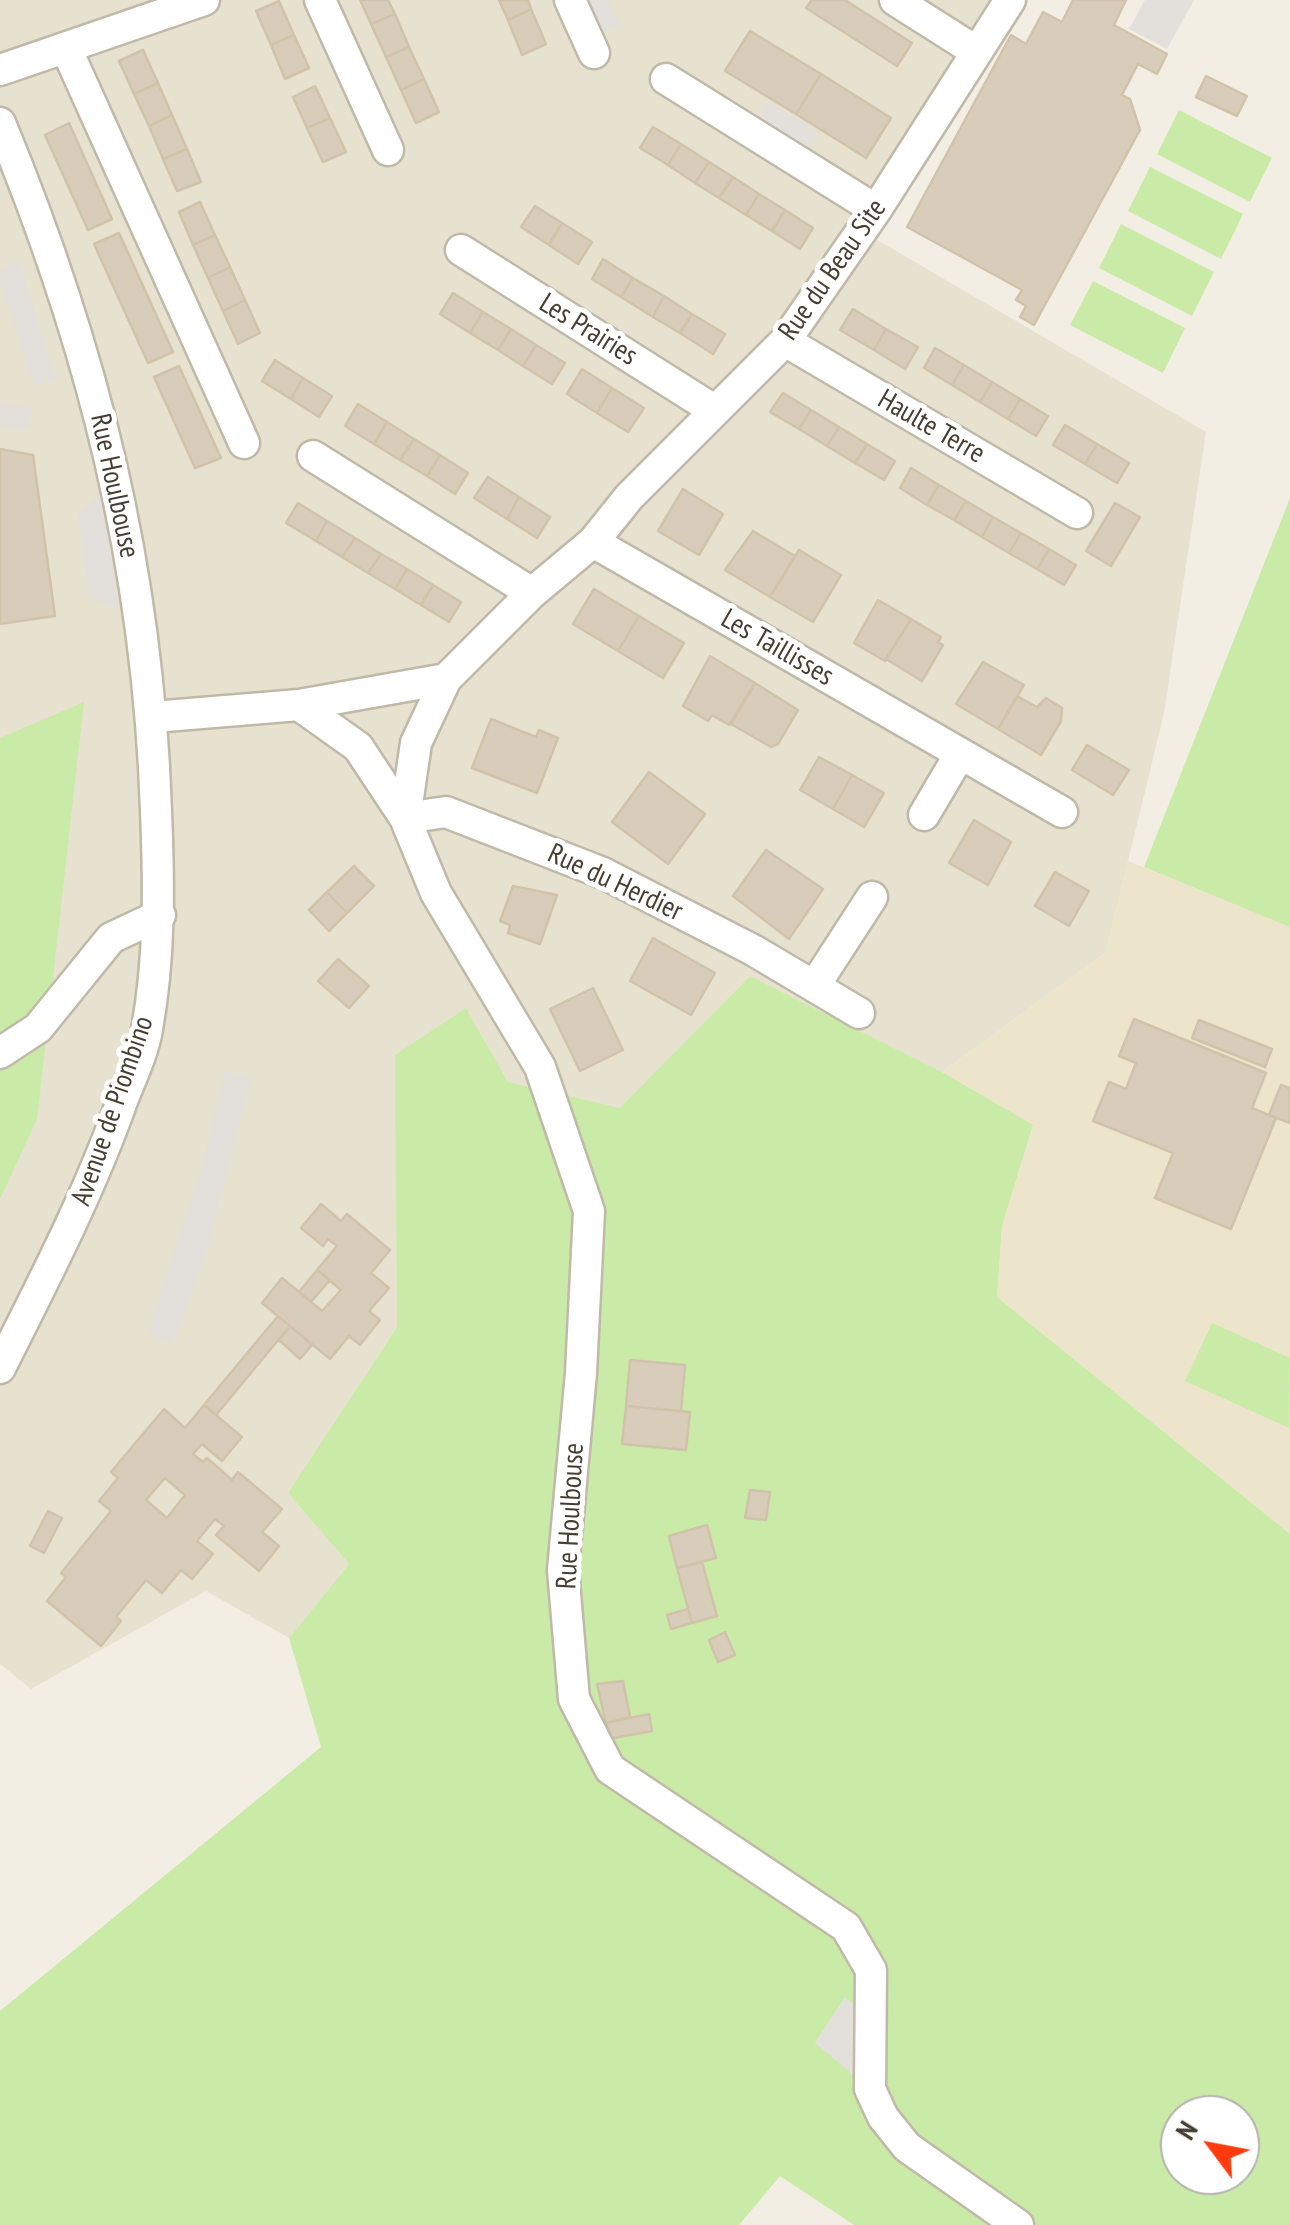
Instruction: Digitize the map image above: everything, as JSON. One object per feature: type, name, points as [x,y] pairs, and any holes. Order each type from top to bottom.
[{"type":"street","points":[[0,70],[204,0]]},
{"type":"street","points":[[320,0],[388,150]]},
{"type":"street","points":[[570,0],[594,54]]},
{"type":"street","points":[[895,0],[977,52]]},
{"type":"street","name":"Rue du Beau Site","points":[[532,593],[593,542],[629,497],[785,341],[876,210],[1010,0]]},
{"type":"street","points":[[66,48],[244,443]]},
{"type":"street","points":[[666,79],[876,210]]},
{"type":"street","name":"Rue Houlbouse","points":[[0,123],[38,215],[82,344],[140,611],[153,717]]},
{"type":"street","name":"Les Prairies","points":[[462,250],[714,410]]},
{"type":"street","name":"Haulte Terre","points":[[785,341],[1077,513]]},
{"type":"street","points":[[312,456],[532,593]]},
{"type":"street","name":"Les Taillisses","points":[[593,542],[1062,812]]},
{"type":"street","name":"Rue Houlbouse","points":[[406,818],[416,743],[446,679],[532,593]]},
{"type":"street","points":[[153,717],[299,705],[446,679]]},
{"type":"street","name":"Rue Houlbouse","points":[[299,705],[358,747],[406,818],[436,893],[540,1067],[589,1211],[581,1373],[562,1570],[574,1699],[610,1769],[846,1926],[871,1970],[870,2089],[883,2117],[907,2147],[1018,2225]]},
{"type":"street","name":"Avenue de Piombino","points":[[0,1368],[95,1177],[147,1032],[160,916],[153,717]]},
{"type":"street","points":[[924,816],[960,754]]},
{"type":"street","name":"Rue du Herdier","points":[[406,818],[446,812],[603,873],[860,1013]]},
{"type":"street","points":[[815,986],[872,896]]},
{"type":"street","points":[[0,1052],[38,1028],[111,938],[160,916]]},
{"type":"shaded area","points":[[0,0],[990,0],[850,224],[1206,432],[1164,713],[1106,952],[942,1072],[750,976],[620,1109],[508,1082],[466,1008],[396,1055],[397,1327],[288,1493],[349,1564],[289,1638],[206,1591],[31,1689],[0,1664]]},
{"type":"shaded area","points":[[584,0],[608,0],[620,25],[599,34]]},
{"type":"shaded area","points":[[1145,0],[1194,0],[1167,49],[1129,29]]},
{"type":"shaded area","points":[[769,102],[818,133],[807,152],[757,121]]},
{"type":"shaded area","points":[[19,263],[56,380],[34,386],[0,280],[0,269]]},
{"type":"shaded area","points":[[0,403],[32,407],[29,429],[0,426]]},
{"type":"shaded area","points":[[100,494],[120,609],[89,598],[78,514]]},
{"type":"shaded area","points":[[1128,861],[1290,926],[1290,1534],[997,1297],[1002,1226],[1033,1126],[942,1072],[1106,952]]},
{"type":"shaded area","points":[[224,1071],[251,1077],[206,1253],[172,1345],[148,1333],[203,1165]]},
{"type":"shaded area","points":[[845,1997],[870,2019],[870,2089],[815,2043]]},
{"type":"green space","points":[[1179,110],[1272,158],[1250,202],[1157,154]]},
{"type":"green space","points":[[1150,167],[1243,214],[1221,259],[1128,211]]},
{"type":"green space","points":[[1121,224],[1214,272],[1192,316],[1099,268]]},
{"type":"green space","points":[[1093,281],[1185,328],[1163,373],[1070,325]]},
{"type":"green space","points":[[1290,498],[1290,927],[1144,867]]},
{"type":"green space","points":[[84,702],[37,1119],[0,1199],[0,738]]},
{"type":"green space","points":[[750,976],[942,1072],[1033,1125],[1002,1226],[997,1297],[1290,1534],[1290,2225],[854,2225],[780,2176],[739,2225],[0,2225],[0,2011],[321,1747],[289,1638],[349,1564],[288,1493],[397,1327],[395,1055],[466,1008],[508,1082],[620,1108]],"holes":[[[845,1998],[870,2019],[815,2043]]]},
{"type":"green space","points":[[1212,1323],[1290,1358],[1289,1428],[1185,1381]]},
{"type":"building","points":[[360,0],[388,0],[395,14],[371,24]]},
{"type":"building","points":[[499,0],[528,0],[531,9],[508,20]]},
{"type":"building","points":[[812,0],[845,0],[912,43],[897,66],[806,8]]},
{"type":"building","points":[[1073,0],[1126,0],[1114,25],[1167,54],[1157,74],[1138,64],[1122,95],[1130,99],[1140,130],[1034,325],[1020,317],[1026,306],[1016,300],[1022,290],[907,227],[1011,35],[1026,44],[1043,12],[1062,22]]},
{"type":"building","points":[[279,1],[294,35],[271,45],[256,11]]},
{"type":"building","points":[[531,9],[546,44],[522,55],[508,20]]},
{"type":"building","points":[[395,14],[409,47],[386,57],[371,24]]},
{"type":"building","points":[[750,31],[821,74],[796,114],[725,71]]},
{"type":"building","points":[[294,35],[309,68],[285,79],[271,45]]},
{"type":"building","points":[[409,47],[424,79],[401,90],[386,57]]},
{"type":"building","points":[[143,50],[158,83],[134,94],[119,61]]},
{"type":"building","points":[[821,74],[891,118],[866,158],[796,114]]},
{"type":"building","points":[[1206,76],[1247,96],[1237,116],[1196,97]]},
{"type":"building","points":[[424,79],[439,112],[416,123],[401,90]]},
{"type":"building","points":[[158,83],[172,115],[149,126],[134,94]]},
{"type":"building","points":[[315,86],[330,118],[307,128],[293,97]]},
{"type":"building","points":[[172,115],[187,149],[163,159],[149,126]]},
{"type":"building","points":[[330,118],[346,152],[323,162],[307,128]]},
{"type":"building","points":[[69,123],[112,219],[88,230],[45,135]]},
{"type":"building","points":[[653,127],[681,144],[668,165],[640,148]]},
{"type":"building","points":[[681,144],[709,162],[695,183],[668,165]]},
{"type":"building","points":[[187,149],[201,182],[177,191],[163,159]]},
{"type":"building","points":[[709,162],[733,177],[719,198],[695,183]]},
{"type":"building","points":[[733,177],[759,194],[746,215],[719,198]]},
{"type":"building","points":[[759,194],[785,210],[772,231],[746,215]]},
{"type":"building","points":[[200,202],[215,235],[193,245],[179,212]]},
{"type":"building","points":[[535,206],[562,223],[549,245],[521,227]]},
{"type":"building","points":[[785,210],[813,228],[800,249],[772,231]]},
{"type":"building","points":[[562,223],[592,242],[578,264],[549,245]]},
{"type":"building","points":[[119,233],[173,352],[148,363],[94,244]]},
{"type":"building","points":[[215,235],[230,267],[208,278],[193,245]]},
{"type":"building","points":[[603,259],[633,278],[621,297],[592,279]]},
{"type":"building","points":[[230,267],[245,300],[223,311],[208,278]]},
{"type":"building","points":[[633,278],[664,296],[653,317],[621,297]]},
{"type":"building","points":[[453,293],[483,312],[470,333],[440,314]]},
{"type":"building","points":[[664,296],[692,314],[680,333],[653,317]]},
{"type":"building","points":[[245,300],[260,333],[238,344],[223,311]]},
{"type":"building","points":[[853,309],[886,329],[874,350],[840,330]]},
{"type":"building","points":[[483,312],[511,329],[498,350],[470,333]]},
{"type":"building","points":[[692,314],[725,334],[713,354],[680,333]]},
{"type":"building","points":[[511,329],[536,345],[523,366],[498,350]]},
{"type":"building","points":[[886,329],[918,347],[905,369],[874,350]]},
{"type":"building","points":[[536,345],[565,363],[552,384],[523,366]]},
{"type":"building","points":[[935,348],[964,365],[952,385],[924,368]]},
{"type":"building","points":[[275,360],[303,378],[291,399],[262,381]]},
{"type":"building","points":[[964,365],[992,382],[980,402],[952,385]]},
{"type":"building","points":[[179,366],[221,458],[195,468],[154,377]]},
{"type":"building","points":[[582,369],[612,388],[597,413],[567,394]]},
{"type":"building","points":[[303,378],[332,396],[319,417],[291,399]]},
{"type":"building","points":[[992,382],[1020,399],[1008,419],[980,402]]},
{"type":"building","points":[[612,388],[644,408],[628,432],[597,413]]},
{"type":"building","points":[[783,393],[811,410],[799,429],[770,412]]},
{"type":"building","points":[[1020,399],[1048,416],[1036,436],[1008,419]]},
{"type":"building","points":[[358,404],[387,422],[374,444],[345,426]]},
{"type":"building","points":[[811,410],[839,427],[827,446],[799,429]]},
{"type":"building","points":[[387,422],[414,439],[400,460],[374,444]]},
{"type":"building","points":[[1065,425],[1097,444],[1085,464],[1053,445]]},
{"type":"building","points":[[839,427],[867,444],[855,463],[827,446]]},
{"type":"building","points":[[414,439],[440,455],[427,476],[400,460]]},
{"type":"building","points":[[867,444],[895,461],[884,480],[855,463]]},
{"type":"building","points":[[1097,444],[1129,463],[1117,483],[1085,464]]},
{"type":"building","points":[[0,449],[33,455],[55,616],[0,624]]},
{"type":"building","points":[[440,455],[468,473],[455,494],[427,476]]},
{"type":"building","points":[[911,468],[939,485],[927,505],[900,488]]},
{"type":"building","points":[[488,477],[519,497],[507,519],[474,498]]},
{"type":"building","points":[[939,485],[966,501],[954,520],[927,505]]},
{"type":"building","points":[[683,489],[723,514],[699,555],[658,531]]},
{"type":"building","points":[[519,497],[550,517],[537,538],[507,519]]},
{"type":"building","points":[[966,501],[993,517],[982,537],[954,520]]},
{"type":"building","points":[[298,503],[327,521],[316,541],[286,523]]},
{"type":"building","points":[[1115,503],[1140,517],[1111,566],[1086,551]]},
{"type":"building","points":[[993,517],[1021,533],[1009,553],[982,537]]},
{"type":"building","points":[[327,521],[355,538],[342,557],[316,541]]},
{"type":"building","points":[[753,531],[795,556],[770,597],[725,570]]},
{"type":"building","points":[[1021,533],[1049,549],[1037,569],[1009,553]]},
{"type":"building","points":[[355,538],[381,554],[368,573],[342,557]]},
{"type":"building","points":[[1049,549],[1076,565],[1064,585],[1037,569]]},
{"type":"building","points":[[799,550],[841,575],[813,622],[770,597]]},
{"type":"building","points":[[381,554],[407,569],[395,589],[368,573]]},
{"type":"building","points":[[407,569],[433,585],[421,605],[395,589]]},
{"type":"building","points":[[433,585],[461,602],[449,622],[421,605]]},
{"type":"building","points":[[594,589],[639,616],[618,651],[573,624]]},
{"type":"building","points":[[878,600],[911,619],[885,661],[854,643]]},
{"type":"building","points":[[639,616],[684,643],[663,678],[618,651]]},
{"type":"building","points":[[911,619],[941,637],[938,642],[943,645],[922,681],[886,659]]},
{"type":"building","points":[[710,656],[755,683],[729,725],[712,715],[708,721],[683,706]]},
{"type":"building","points":[[983,662],[1024,685],[998,729],[956,704]]},
{"type":"building","points":[[755,683],[798,710],[778,744],[771,747],[731,724]]},
{"type":"building","points":[[1017,696],[1037,707],[1046,698],[1062,708],[1061,721],[1041,755],[998,729]]},
{"type":"building","points":[[491,719],[536,737],[539,730],[558,738],[537,793],[472,768]]},
{"type":"building","points":[[1087,745],[1129,770],[1113,795],[1072,770]]},
{"type":"building","points":[[819,757],[852,775],[833,809],[800,790]]},
{"type":"building","points":[[649,772],[705,814],[668,864],[612,822]]},
{"type":"building","points":[[852,775],[884,793],[864,827],[833,809]]},
{"type":"building","points":[[974,820],[1011,842],[988,885],[949,863]]},
{"type":"building","points":[[766,850],[823,889],[789,939],[733,896]]},
{"type":"building","points":[[354,866],[374,886],[347,913],[327,892]]},
{"type":"building","points":[[1055,872],[1089,891],[1069,926],[1035,906]]},
{"type":"building","points":[[513,886],[557,895],[540,944],[508,933],[510,925],[500,921]]},
{"type":"building","points":[[327,892],[347,913],[329,931],[309,910]]},
{"type":"building","points":[[653,938],[715,973],[691,1015],[630,981]]},
{"type":"building","points":[[338,959],[369,986],[349,1008],[318,981]]},
{"type":"building","points":[[593,988],[623,1050],[580,1071],[550,1009]]},
{"type":"building","points":[[1134,1019],[1266,1073],[1252,1108],[1276,1118],[1231,1229],[1155,1198],[1173,1153],[1093,1121],[1109,1082],[1126,1089],[1136,1063],[1119,1056]]},
{"type":"building","points":[[1199,1020],[1272,1049],[1265,1067],[1192,1038]]},
{"type":"building","points":[[1281,1085],[1290,1088],[1290,1123],[1269,1115]]},
{"type":"building","points":[[321,1204],[341,1221],[347,1214],[390,1250],[371,1273],[389,1288],[369,1311],[380,1320],[360,1345],[349,1336],[330,1359],[262,1303],[282,1278],[322,1311],[341,1290],[317,1270],[337,1246],[328,1239],[323,1246],[301,1228]]},
{"type":"building","points":[[317,1270],[330,1280],[311,1302],[299,1292]]},
{"type":"building","points":[[278,1316],[290,1326],[216,1415],[204,1405]]},
{"type":"building","points":[[290,1326],[312,1345],[300,1359],[279,1340]]},
{"type":"building","points":[[630,1360],[685,1365],[681,1411],[626,1406]]},
{"type":"building","points":[[204,1405],[242,1437],[222,1461],[202,1444],[193,1454],[203,1462],[207,1458],[232,1480],[238,1472],[282,1509],[262,1532],[279,1546],[259,1571],[216,1535],[224,1526],[215,1519],[197,1541],[213,1554],[192,1579],[181,1570],[162,1593],[146,1580],[116,1617],[121,1621],[101,1646],[47,1601],[66,1577],[61,1573],[111,1511],[99,1501],[118,1478],[111,1472],[164,1409],[185,1428]],"holes":[[[165,1478],[185,1495],[167,1518],[146,1500]]]},
{"type":"building","points":[[626,1406],[690,1412],[686,1450],[622,1444]]},
{"type":"building","points":[[750,1490],[770,1492],[766,1520],[745,1518]]},
{"type":"building","points":[[48,1511],[62,1518],[44,1553],[30,1546]]},
{"type":"building","points":[[707,1525],[716,1558],[677,1568],[669,1536]]},
{"type":"building","points":[[702,1562],[717,1616],[692,1623],[677,1568]]},
{"type":"building","points":[[688,1609],[692,1623],[671,1629],[667,1615]]},
{"type":"building","points":[[725,1632],[735,1655],[718,1662],[709,1640]]},
{"type":"building","points":[[623,1681],[630,1717],[606,1723],[597,1684]]},
{"type":"building","points":[[649,1714],[652,1731],[609,1739],[606,1723]]}]
